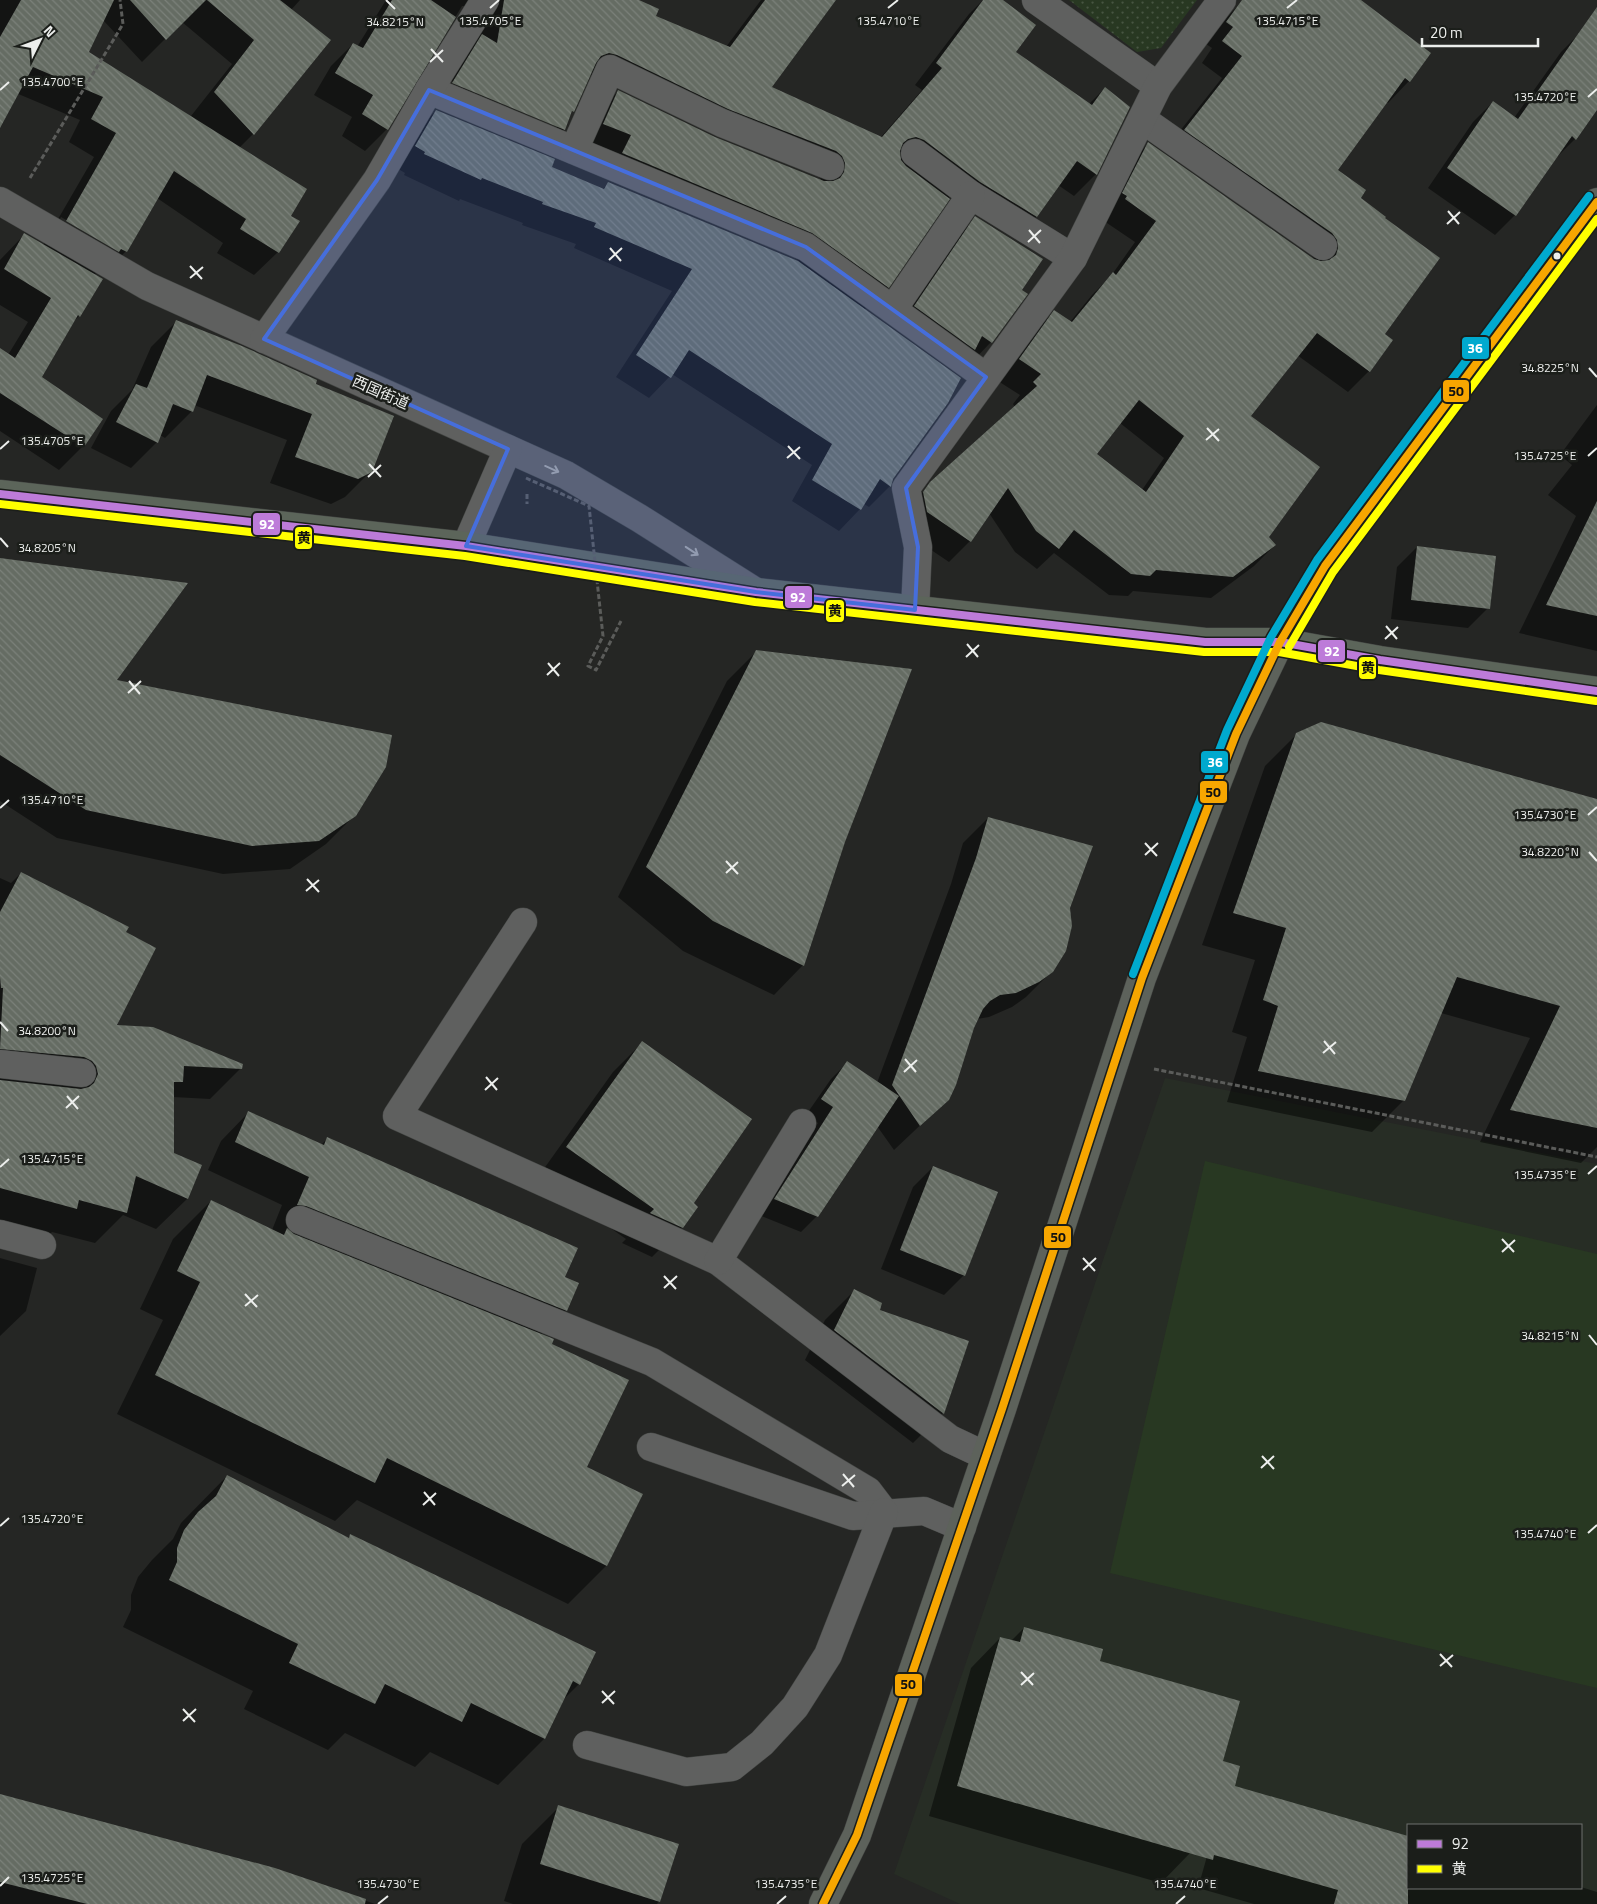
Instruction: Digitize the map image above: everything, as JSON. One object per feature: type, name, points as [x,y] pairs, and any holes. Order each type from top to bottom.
[{"type":"highway","points":[[0,494],[466,546],[756,592],[1205,642],[1280,642],[1380,660],[1597,691]]},
{"type":"main road","points":[[823,1904],[857,1835],[986,1456],[1142,978],[1236,734],[1280,642],[1325,566],[1597,202]]},
{"type":"street","points":[[264,339],[377,180],[429,90],[485,0]]},
{"type":"street","points":[[1036,0],[1158,86]]},
{"type":"street","points":[[915,610],[918,547],[906,488],[1073,258],[1158,86],[1222,0]]},
{"type":"street","points":[[574,150],[610,70],[722,123],[830,166]]},
{"type":"street","points":[[429,90],[806,247],[986,377]]},
{"type":"street","points":[[1142,119],[1323,246]]},
{"type":"street","points":[[915,153],[970,195],[1073,258]]},
{"type":"street","points":[[893,309],[970,195]]},
{"type":"street","name":"西国街道","points":[[6,204],[147,286],[566,475],[639,518],[756,592]]},
{"type":"street","points":[[466,546],[508,449]]},
{"type":"street","points":[[523,922],[397,1116],[718,1261],[950,1439],[986,1456]]},
{"type":"street","points":[[0,1064],[82,1073]]},
{"type":"street","points":[[718,1261],[802,1123]]},
{"type":"street","points":[[300,1220],[652,1362],[868,1491],[884,1512]]},
{"type":"street","points":[[0,1234],[42,1245]]},
{"type":"street","points":[[651,1448],[852,1516],[884,1512],[924,1511],[962,1527]]},
{"type":"street","points":[[587,1745],[686,1772],[732,1768],[762,1743],[795,1707],[828,1655],[884,1512]]},
{"type":"path","points":[[6,204],[123,24],[120,0]]},
{"type":"path","points":[[526,478],[589,506],[603,636],[588,666],[596,670],[621,621]]},
{"type":"path","points":[[1154,1069],[1597,1157]]},
{"type":"highlighted area","points":[[429,90],[806,247],[986,377],[906,488],[918,547],[915,610],[756,592],[466,546],[508,449],[264,339],[377,180]]},
{"type":"shaded area","points":[[1165,1078],[1597,1164],[1597,1904],[960,1904],[894,1874]]},
{"type":"green space","points":[[1069,0],[1197,0],[1161,48],[1137,52]]},
{"type":"green space","points":[[1205,1161],[1597,1254],[1597,1688],[1110,1573]]},
{"type":"building","points":[[21,0],[114,0],[89,52],[307,189],[291,216],[300,221],[279,253],[240,229],[246,219],[174,171],[127,252],[121,249],[119,252],[66,221],[116,133],[91,119],[103,97],[33,67],[0,128],[0,37]]},
{"type":"building","points":[[130,0],[206,0],[166,40]]},
{"type":"building","points":[[207,0],[280,0],[331,40],[254,135],[214,92],[254,40]]},
{"type":"building","points":[[392,0],[431,0],[456,17],[388,130],[362,114],[373,95],[335,73],[353,43],[363,48]]},
{"type":"building","points":[[504,0],[639,0],[659,9],[656,16],[730,47],[765,0],[836,0],[772,87],[882,137],[942,68],[936,63],[983,0],[1003,0],[1036,25],[1016,52],[1092,105],[1105,87],[1130,107],[1097,175],[1077,161],[1037,217],[980,182],[924,140],[916,137],[908,139],[903,143],[900,151],[901,160],[906,166],[950,199],[889,288],[812,233],[622,153],[631,135],[603,124],[618,90],[715,137],[824,181],[833,181],[840,178],[844,172],[845,163],[842,156],[836,151],[728,109],[617,55],[609,53],[601,56],[596,63],[574,112],[572,111],[565,130],[452,83],[482,34],[497,43]]},
{"type":"building","points":[[1242,0],[1361,0],[1431,53],[1410,82],[1405,78],[1338,170],[1366,190],[1361,198],[1440,258],[1385,334],[1393,340],[1370,372],[1317,333],[1251,416],[1320,467],[1269,537],[1276,545],[1233,577],[1156,570],[1150,576],[1131,574],[1074,530],[1059,549],[1036,531],[1008,488],[971,542],[927,512],[923,492],[930,482],[1037,386],[1033,382],[1041,374],[1019,359],[1054,310],[1072,322],[1113,272],[1116,275],[1156,221],[1125,199],[1127,196],[1122,193],[1148,142],[1314,259],[1321,261],[1329,260],[1336,255],[1338,248],[1337,240],[1332,233],[1184,130],[1242,56],[1222,41],[1233,27],[1226,22]],"holes":[[[1139,400],[1184,436],[1146,492],[1097,454]]]},
{"type":"building","points":[[1597,7],[1597,110],[1576,140],[1572,136],[1516,216],[1447,168],[1493,101],[1518,119]]},
{"type":"building","points":[[436,110],[555,159],[552,167],[604,189],[608,182],[798,261],[961,378],[948,403],[893,479],[891,487],[880,479],[861,510],[812,480],[832,444],[689,350],[671,378],[636,355],[692,269],[594,227],[596,223],[542,204],[543,202],[482,178],[481,180],[424,154],[425,152],[415,146]]},
{"type":"building","points":[[975,216],[1043,259],[1022,290],[1028,294],[992,343],[982,336],[975,350],[914,306]]},
{"type":"building","points":[[24,233],[103,279],[80,317],[78,315],[42,377],[103,419],[84,447],[0,393],[0,348],[15,358],[51,298],[4,269]]},
{"type":"building","points":[[176,320],[242,346],[317,380],[316,384],[394,416],[372,472],[358,479],[295,457],[312,414],[207,375],[193,412],[173,404],[158,443],[116,422],[136,384],[147,388]]},
{"type":"building","points":[[1597,501],[1597,616],[1546,605]]},
{"type":"building","points":[[1417,546],[1496,556],[1490,609],[1411,600]]},
{"type":"building","points":[[0,558],[188,583],[117,680],[392,735],[386,767],[356,816],[319,841],[252,846],[86,810],[0,755]]},
{"type":"building","points":[[756,650],[912,669],[845,842],[804,966],[713,921],[646,867]]},
{"type":"building","points":[[1321,722],[1597,799],[1597,1128],[1510,1110],[1560,1006],[1457,977],[1405,1101],[1258,1071],[1278,1006],[1263,1000],[1286,928],[1233,913],[1296,733]]},
{"type":"building","points":[[988,817],[1093,846],[1070,908],[1072,926],[1066,951],[1053,972],[1039,982],[1016,993],[1000,995],[990,1001],[983,1009],[974,1028],[956,1085],[949,1100],[920,1126],[892,1085],[976,858]]},
{"type":"building","points":[[21,872],[129,927],[126,932],[156,948],[117,1025],[153,1027],[243,1064],[242,1069],[184,1066],[183,1082],[174,1082],[174,1153],[202,1165],[188,1199],[136,1176],[127,1213],[79,1200],[77,1209],[0,1188],[0,1080],[81,1089],[89,1087],[94,1083],[98,1074],[96,1066],[92,1061],[84,1057],[0,1049],[3,988],[1,988],[0,977],[0,912]]},
{"type":"building","points":[[642,1041],[752,1119],[694,1203],[698,1207],[683,1228],[650,1213],[654,1209],[566,1147]]},
{"type":"building","points":[[847,1061],[899,1096],[818,1217],[774,1199],[833,1107],[821,1099]]},
{"type":"building","points":[[248,1111],[324,1145],[327,1137],[578,1248],[565,1277],[579,1283],[567,1311],[306,1206],[297,1205],[309,1177],[235,1142]]},
{"type":"building","points":[[933,1166],[998,1192],[965,1276],[900,1250]]},
{"type":"building","points":[[211,1200],[284,1235],[287,1228],[294,1234],[554,1339],[552,1344],[629,1380],[587,1467],[643,1494],[607,1566],[387,1458],[375,1483],[155,1375],[200,1282],[177,1271]]},
{"type":"building","points":[[854,1289],[882,1303],[880,1310],[969,1341],[944,1414],[834,1330]]},
{"type":"building","points":[[227,1475],[349,1538],[350,1534],[596,1652],[580,1685],[573,1681],[545,1739],[471,1703],[462,1722],[385,1684],[375,1704],[289,1663],[298,1644],[169,1580],[177,1562],[177,1548],[184,1530],[198,1512],[216,1496]]},
{"type":"building","points":[[1024,1627],[1103,1649],[1100,1661],[1240,1701],[1223,1761],[1240,1766],[1235,1786],[1407,1836],[1408,1904],[1334,1904],[1338,1890],[1214,1855],[1213,1860],[957,1786],[1000,1637],[1020,1642]]},
{"type":"building","points":[[0,1794],[275,1868],[366,1899],[365,1904],[87,1904],[0,1882]]},
{"type":"building","points":[[558,1805],[679,1844],[660,1902],[540,1864]]},
{"type":"transit line","name":"36","points":[[1133,974],[1227,730],[1271,637],[1317,560],[1589,196]]},
{"type":"transit line","name":"50","points":[[823,1904],[857,1835],[1002,1409],[1142,978],[1236,734],[1280,642],[1325,566],[1597,202]]},
{"type":"transit line","name":"黄","points":[[1289,647],[1333,572],[1597,219]]},
{"type":"transit line","name":"92","points":[[0,494],[466,546],[756,592],[1205,642],[1280,642],[1380,660],[1597,691]]},
{"type":"transit line","name":"黄","points":[[0,504],[465,556],[755,602],[1204,652],[1279,652],[1379,670],[1596,701]]}]
